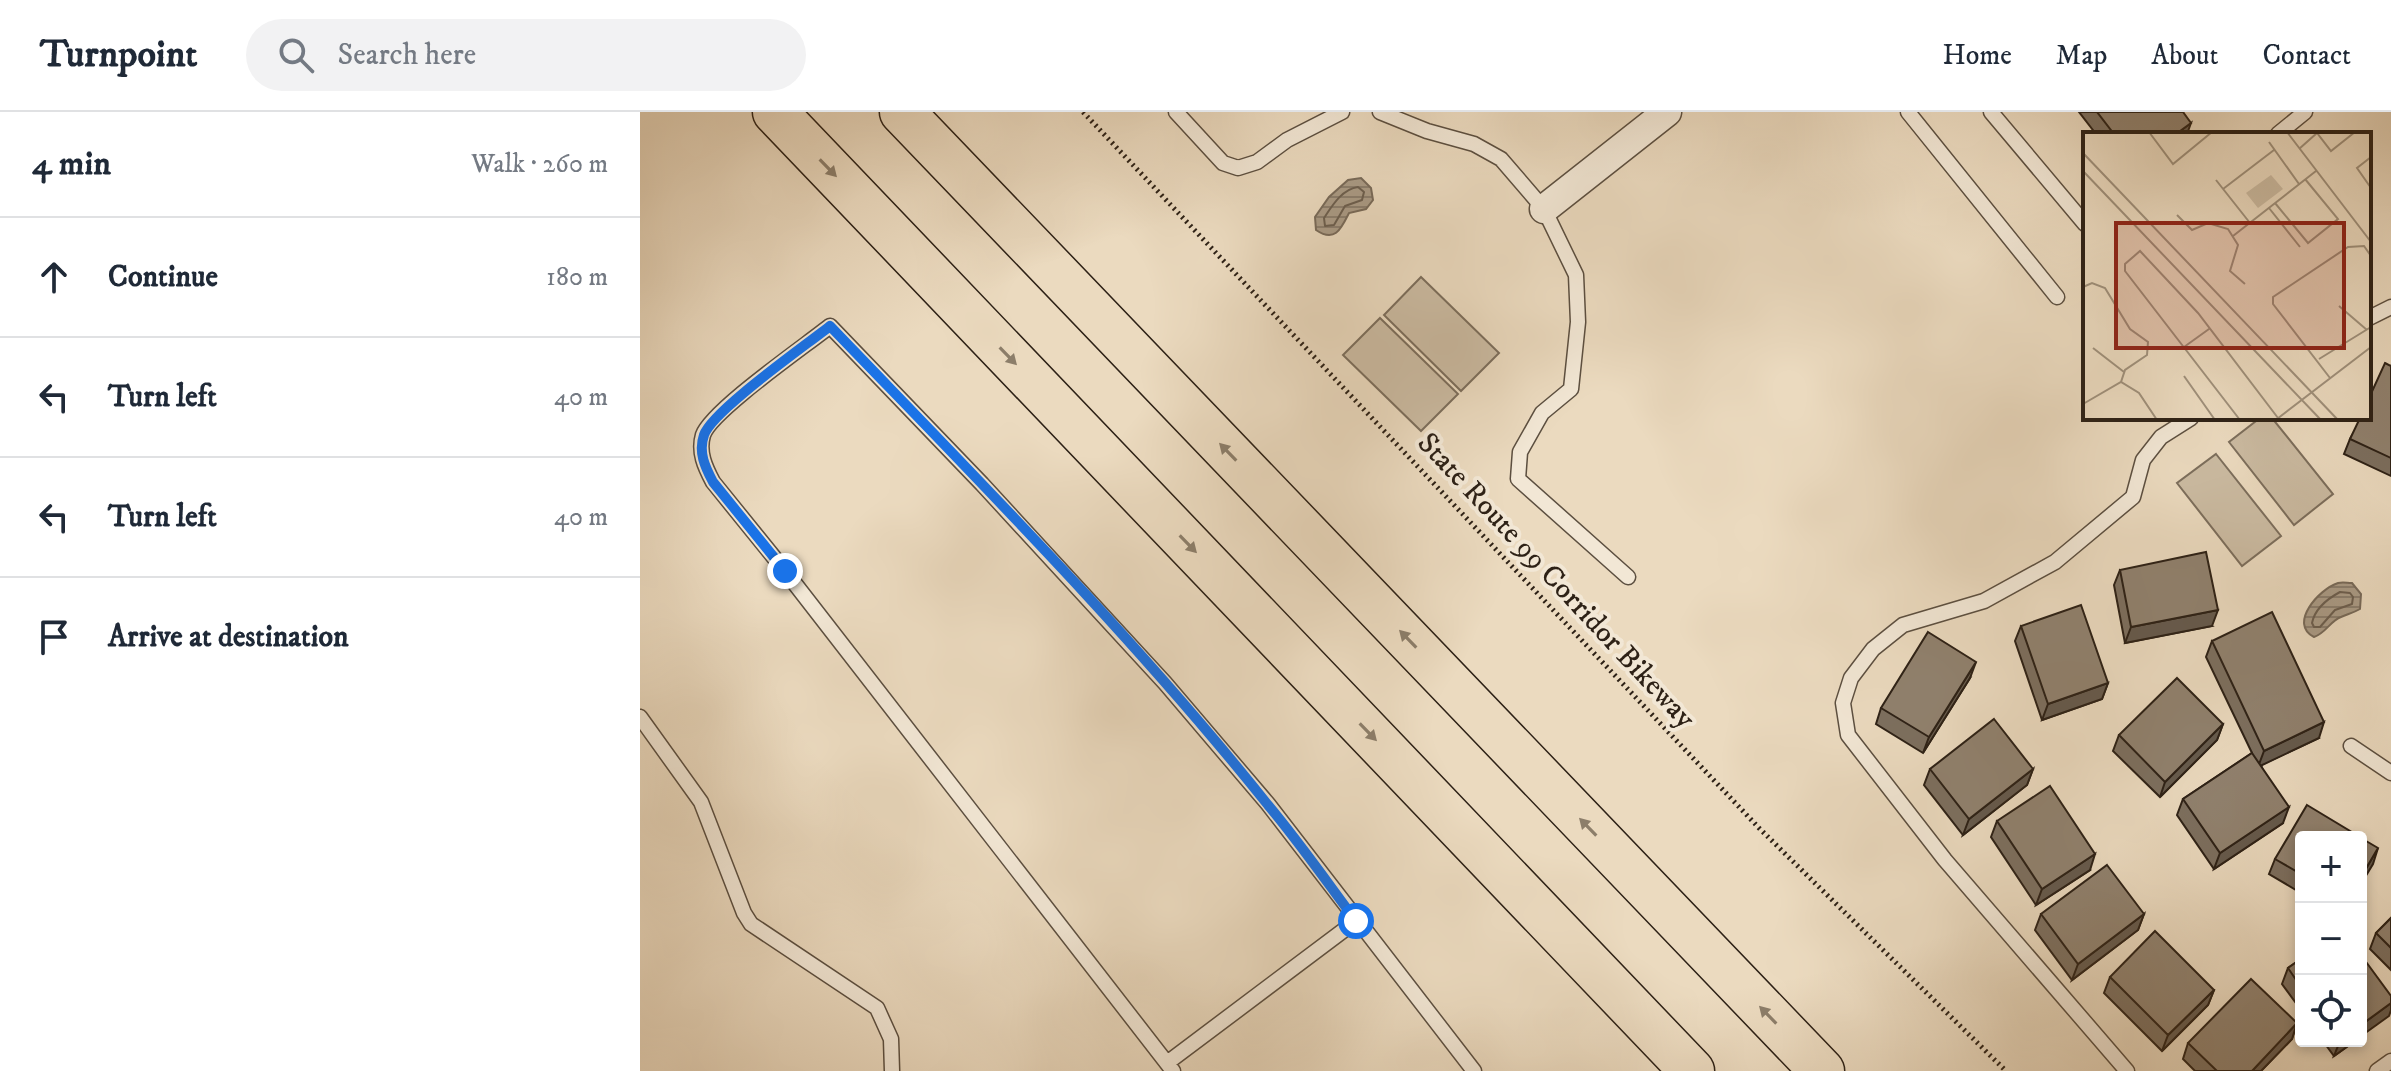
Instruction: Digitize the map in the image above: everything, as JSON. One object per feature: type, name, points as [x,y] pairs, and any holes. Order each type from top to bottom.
[{"type":"highway","points":[[775,112],[1692,1071]]},
{"type":"highway","points":[[902,112],[1822,1071]]},
{"type":"street","points":[[1544,209],[1667,112]]},
{"type":"lane","points":[[1176,112],[1223,163],[1238,168],[1257,162],[1287,140],[1342,112]]},
{"type":"lane","points":[[1380,112],[1427,131],[1474,144],[1501,159],[1544,209],[1576,275],[1578,322],[1571,389],[1542,413],[1520,452],[1518,479],[1628,577]]},
{"type":"lane","points":[[1908,112],[2057,297]]},
{"type":"lane","points":[[1991,112],[2083,222]]},
{"type":"lane","points":[[2280,132],[2305,112]]},
{"type":"lane","points":[[2371,317],[2391,307]]},
{"type":"lane","points":[[1356,921],[1170,1067],[713,482],[704,465],[701,449],[703,435],[719,412],[830,326],[982,484],[1165,683],[1268,804],[1474,1071]]},
{"type":"lane","points":[[2127,1071],[1945,860],[1848,735],[1843,703],[1851,678],[1873,649],[1903,625],[1984,601],[2055,562],[2133,497],[2143,460],[2161,437],[2188,420]]},
{"type":"lane","points":[[640,717],[701,802],[751,924],[877,1008],[891,1039],[892,1071]]},
{"type":"lane","points":[[2351,746],[2391,773]]},
{"type":"lane","points":[[2377,1071],[2391,1061]]},
{"type":"path","name":"State Route 99 Corridor Bikeway","points":[[1083,112],[1759,828],[2006,1071]]},
{"type":"shaded area","points":[[1421,277],[1499,353],[1461,391],[1384,315]]},
{"type":"shaded area","points":[[1380,318],[1458,394],[1421,431],[1343,355]]},
{"type":"shaded area","points":[[2257,420],[2274,420],[2333,494],[2294,525],[2229,442]]},
{"type":"shaded area","points":[[2216,454],[2281,536],[2242,566],[2177,483]]},
{"type":"water","points":[[1361,178],[1371,188],[1373,200],[1366,209],[1349,213],[1333,235],[1316,230],[1315,217],[1329,197],[1348,180]]},
{"type":"water","points":[[2338,583],[2352,583],[2361,594],[2360,609],[2337,619],[2314,637],[2304,624],[2309,607],[2330,587]]},
{"type":"building","points":[[2097,112],[2183,112],[2191,123],[2179,132],[2112,132]]},
{"type":"building","points":[[2385,363],[2391,366],[2391,458],[2350,439],[2359,420],[2371,420],[2371,394]]},
{"type":"building","points":[[2206,552],[2218,610],[2131,627],[2120,570]]},
{"type":"building","points":[[2081,605],[2108,683],[2048,704],[2021,626]]},
{"type":"building","points":[[2272,612],[2324,722],[2264,751],[2212,641]]},
{"type":"building","points":[[1928,632],[1976,662],[1929,737],[1881,708]]},
{"type":"building","points":[[2177,678],[2223,724],[2165,782],[2119,735]]},
{"type":"building","points":[[1994,719],[2033,769],[1969,819],[1930,769]]},
{"type":"building","points":[[2252,753],[2289,807],[2220,853],[2183,799]]},
{"type":"building","points":[[2050,786],[2095,854],[2042,889],[1997,821]]},
{"type":"building","points":[[2307,805],[2350,831],[2295,831],[2295,871],[2275,859]]},
{"type":"building","points":[[2367,842],[2378,848],[2367,867]]},
{"type":"building","points":[[2107,865],[2144,914],[2078,964],[2041,914]]},
{"type":"building","points":[[2391,918],[2391,948],[2376,933]]},
{"type":"building","points":[[2155,931],[2214,990],[2168,1035],[2110,977]]},
{"type":"building","points":[[2295,963],[2295,978],[2288,968]]},
{"type":"building","points":[[2367,963],[2391,996],[2391,1003],[2367,1021]]},
{"type":"building","points":[[2251,979],[2295,1021],[2295,1025],[2252,1071],[2217,1071],[2188,1043]]},
{"type":"route","points":[[785,571],[713,482],[704,465],[701,449],[703,435],[719,412],[830,326],[982,484],[1165,683],[1268,804],[1356,921]]}]
